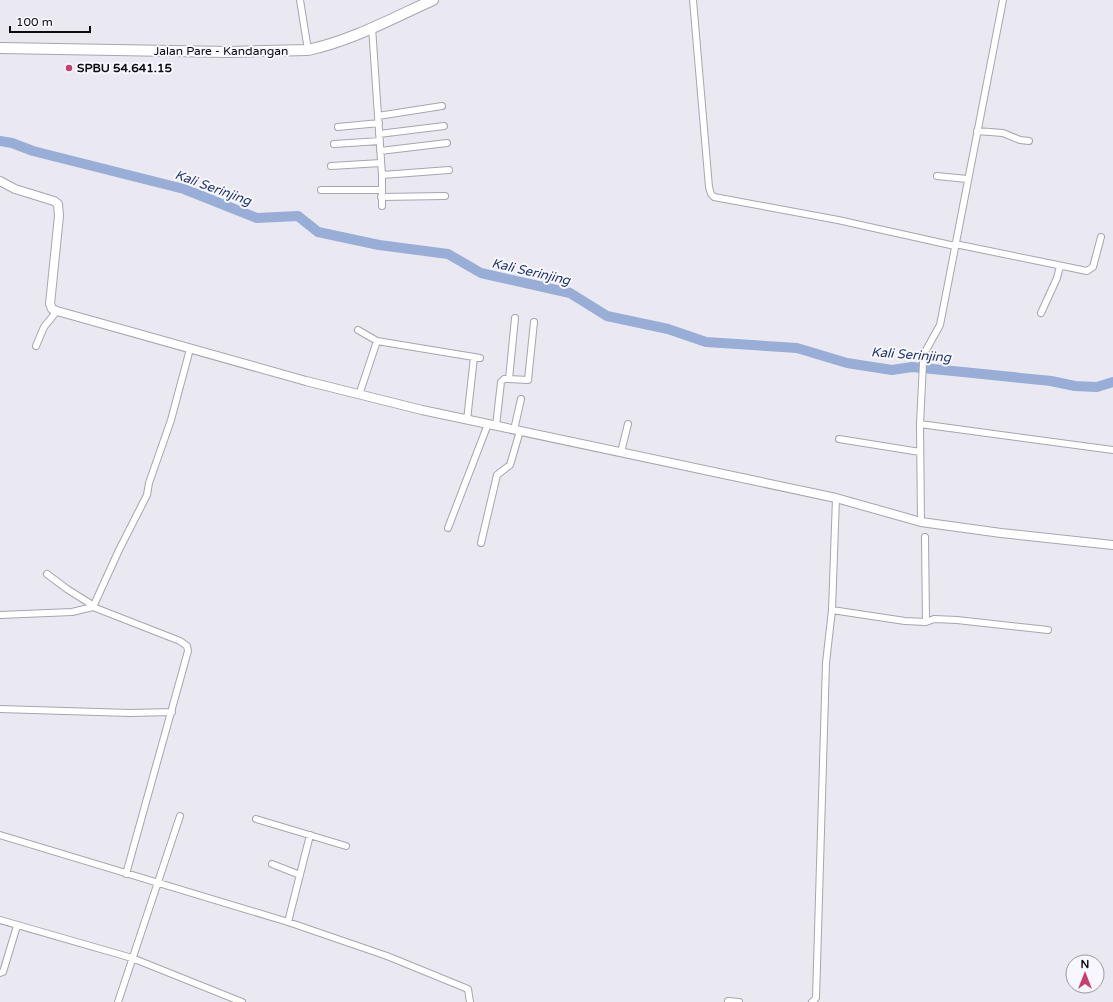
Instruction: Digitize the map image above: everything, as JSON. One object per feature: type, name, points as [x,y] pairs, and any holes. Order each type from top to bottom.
[{"type":"main road","name":"Jalan Pare - Kandangan","points":[[0,48],[229,52],[308,50],[321,48],[433,0]]},
{"type":"street","points":[[300,0],[308,50]]},
{"type":"street","points":[[693,0],[708,187],[714,197],[838,220],[1084,271],[1091,269],[1101,237]]},
{"type":"street","points":[[921,522],[920,424],[922,363],[925,352],[940,325],[967,179],[1003,0]]},
{"type":"street","points":[[372,27],[382,175],[382,206]]},
{"type":"street","points":[[378,116],[442,106]]},
{"type":"street","points":[[338,128],[379,124]]},
{"type":"street","points":[[334,144],[444,126]]},
{"type":"street","points":[[977,130],[1004,132],[1020,140],[1029,141]]},
{"type":"street","points":[[380,151],[447,143]]},
{"type":"street","points":[[331,166],[381,163]]},
{"type":"street","points":[[382,175],[449,170]]},
{"type":"street","points":[[938,176],[967,179]]},
{"type":"street","points":[[0,181],[15,189],[54,200],[58,204],[59,216],[50,304],[52,309],[58,312],[359,395],[467,420],[836,498],[921,522],[1001,533],[1113,545]]},
{"type":"street","points":[[321,190],[382,190]]},
{"type":"street","points":[[381,197],[445,196]]},
{"type":"street","points":[[1041,313],[1057,278],[1060,266]]},
{"type":"street","points":[[36,346],[44,326],[58,312]]},
{"type":"street","points":[[509,379],[516,318]]},
{"type":"street","points":[[448,528],[492,425],[501,382],[509,379],[528,380],[534,322]]},
{"type":"street","points":[[358,330],[377,341],[477,358],[467,420]]},
{"type":"street","points":[[359,395],[377,341]]},
{"type":"street","points":[[94,606],[119,550],[147,495],[149,483],[171,420],[190,349]]},
{"type":"street","points":[[481,543],[497,475],[510,465],[521,399]]},
{"type":"street","points":[[621,452],[628,424]]},
{"type":"street","points":[[920,424],[1018,439],[1113,450]]},
{"type":"street","points":[[839,439],[920,452]]},
{"type":"street","points":[[812,1002],[816,998],[826,663],[832,610],[836,498]]},
{"type":"street","points":[[925,537],[926,622]]},
{"type":"street","points":[[47,574],[94,606],[180,641],[187,646],[188,656],[126,874]]},
{"type":"street","points":[[0,615],[72,612],[94,606]]},
{"type":"street","points":[[832,610],[874,618],[926,622],[934,619],[957,620],[1048,630]]},
{"type":"street","points":[[0,709],[130,713],[172,712]]},
{"type":"street","points":[[118,1002],[180,816]]},
{"type":"street","points":[[256,819],[346,846]]},
{"type":"street","points":[[0,835],[288,922],[387,956],[468,989],[470,1002]]},
{"type":"street","points":[[288,922],[310,835]]},
{"type":"street","points":[[272,864],[300,875]]},
{"type":"street","points":[[0,920],[132,958],[242,1002]]},
{"type":"street","points":[[0,973],[3,972],[17,926]]},
{"type":"street","points":[[728,1001],[739,1002]]},
{"type":"waterway","name":"Kali Serinjing","points":[[0,141],[12,143],[33,151],[184,189],[257,218],[298,216],[318,232],[379,245],[448,254],[481,273],[570,293],[607,316],[668,329],[706,342],[797,348],[847,363],[892,370],[912,367],[1051,381],[1075,386],[1097,387],[1113,382]]},
{"type":"place","name":"SPBU 54.641.15","points":[[69,68]]}]
